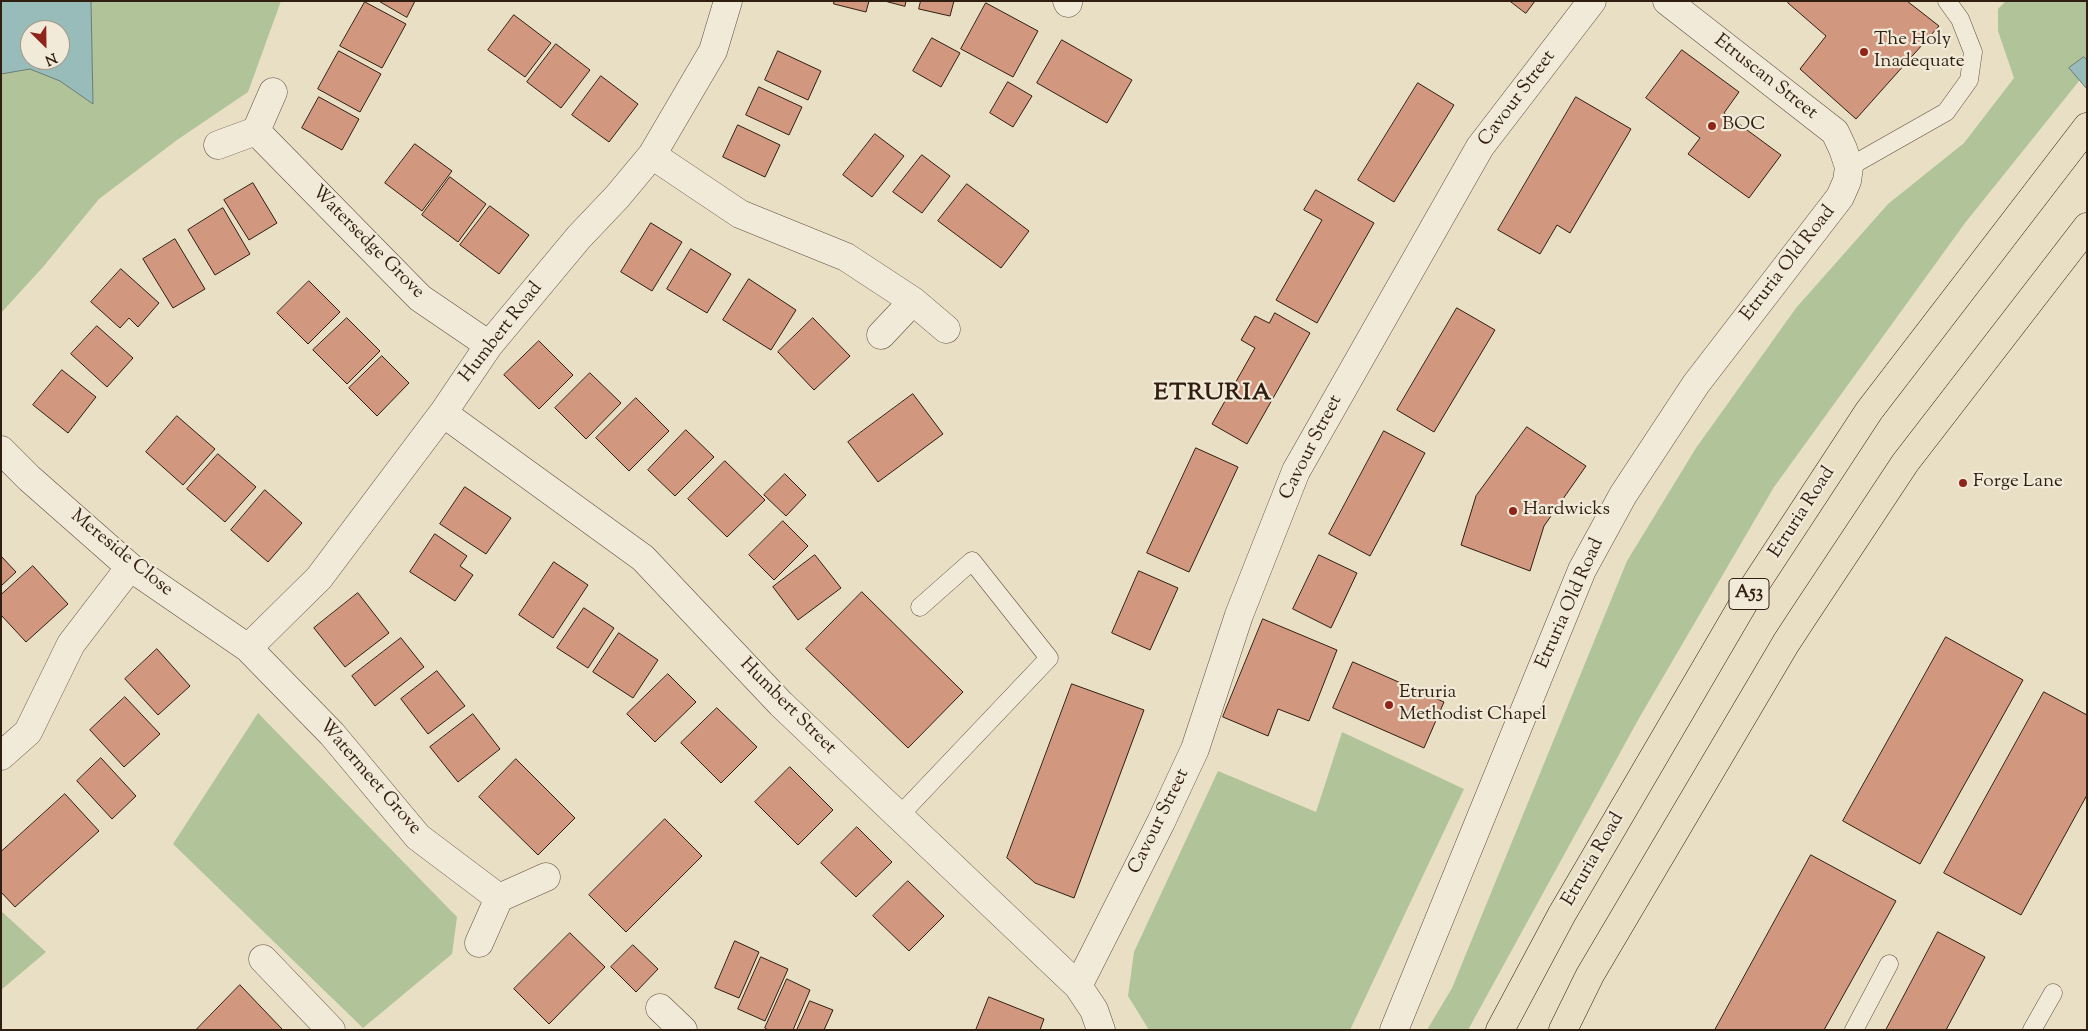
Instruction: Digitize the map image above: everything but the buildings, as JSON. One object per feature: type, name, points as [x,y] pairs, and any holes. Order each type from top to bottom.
[{"type":"highway","name":"Etruria Road","points":[[1500,1030],[1562,914],[1749,594],[1869,411],[2087,127]]},
{"type":"highway","points":[[1563,1030],[1590,976],[1799,623],[1905,464],[2087,226]]},
{"type":"highway","points":[[1575,1030],[1590,976]]},
{"type":"street","name":"Humbert Road","points":[[248,648],[319,578],[443,413],[489,345],[579,237],[599,217],[652,155],[713,51],[728,1]]},
{"type":"street","name":"Cavour Street","points":[[1078,986],[1162,822],[1195,749],[1238,615],[1296,471],[1480,147],[1592,1]]},
{"type":"street","name":"Etruscan Street","points":[[1667,1],[1834,132],[1844,149],[1849,166]]},
{"type":"street","points":[[218,145],[256,131],[273,92]]},
{"type":"street","name":"Watersedge Grove","points":[[256,131],[420,298],[489,345]]},
{"type":"street","points":[[652,155],[740,214],[846,257],[912,301],[946,329]]},
{"type":"street","name":"Etruria Old Road","points":[[1394,1030],[1582,570],[1623,495],[1696,384],[1840,197],[1847,182],[1849,166]]},
{"type":"street","points":[[881,335],[912,301]]},
{"type":"street","name":"Humbert Street","points":[[443,413],[643,558],[781,704],[1078,986],[1094,1010],[1101,1030]]},
{"type":"street","name":"Mereside Close","points":[[1,450],[29,478],[130,567],[248,648]]},
{"type":"street","points":[[1,756],[28,732],[71,644],[130,567]]},
{"type":"street","name":"Watermeet Grove","points":[[248,648],[332,734],[418,837],[499,898]]},
{"type":"street","points":[[479,943],[499,898],[546,877]]},
{"type":"street","points":[[263,959],[331,1030]]},
{"type":"street","points":[[660,1008],[683,1030]]},
{"type":"lane","points":[[1849,166],[1946,112],[1969,80],[1973,52],[1960,19],[1947,1]]},
{"type":"lane","points":[[899,816],[1049,658],[972,561],[920,607]]},
{"type":"lane","points":[[1854,1030],[1889,964]]},
{"type":"lane","points":[[2032,1030],[2053,993]]},
{"type":"green space","points":[[1,1],[281,1],[248,92],[177,140],[99,199],[43,267],[1,313]]},
{"type":"green space","points":[[2006,1],[2087,1],[2087,71],[1965,223],[1774,487],[1638,720],[1468,1030],[1427,1030],[1452,988],[1627,561],[1696,448],[1796,308],[1888,204],[1964,143],[2014,78],[1998,31],[1998,9]]},
{"type":"green space","points":[[258,713],[457,917],[452,954],[363,1028],[173,844]]},
{"type":"green space","points":[[1342,732],[1464,789],[1350,1030],[1149,1030],[1128,996],[1134,952],[1218,771],[1316,812]]},
{"type":"green space","points":[[1,911],[46,952],[1,990]]},
{"type":"water","points":[[1,1],[91,1],[93,104],[60,81],[32,70],[70,70],[70,20],[20,20],[20,70],[24,70],[1,74]]},
{"type":"water","points":[[2084,57],[2087,60],[2087,89],[2069,68]]},
{"type":"place","name":"The Holy Inadequate","points":[[1864,52]]},
{"type":"place","name":"BOC","points":[[1712,126]]},
{"type":"place","name":"Forge Lane","points":[[1963,483]]},
{"type":"place","name":"Hardwicks","points":[[1513,511]]},
{"type":"place","name":"Etruria Methodist Chapel","points":[[1389,705]]},
{"type":"district","name":"ETRURIA","points":[[1213,395]]}]
